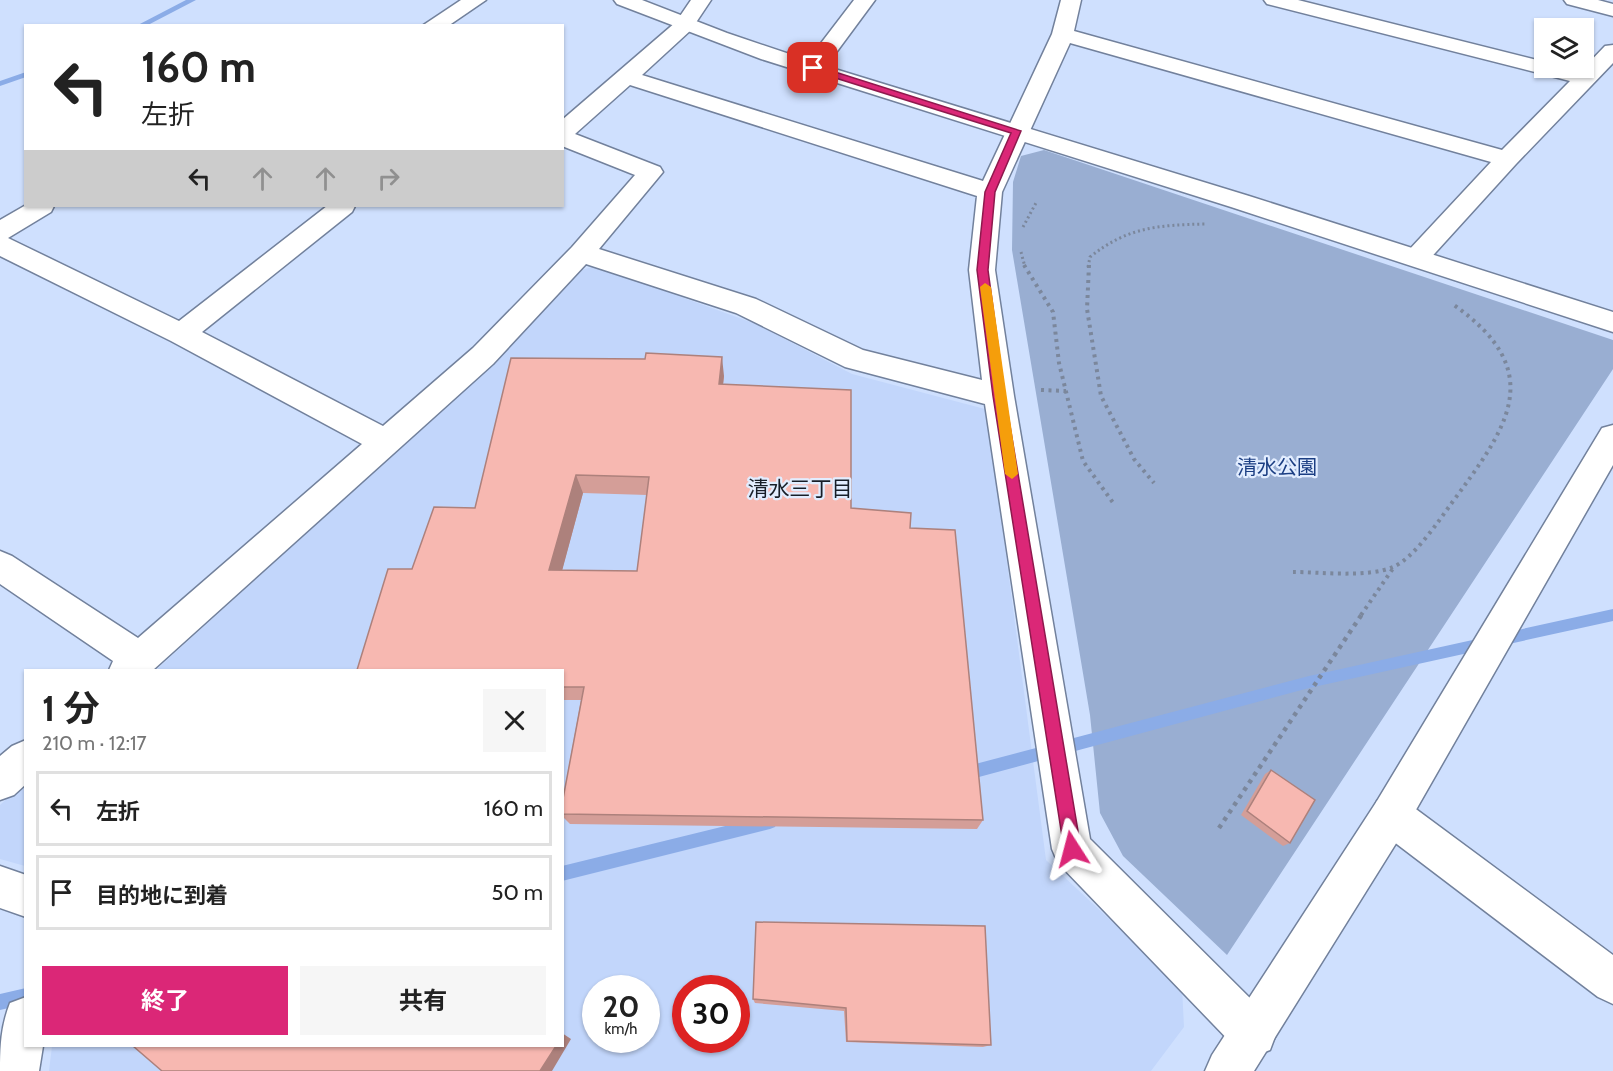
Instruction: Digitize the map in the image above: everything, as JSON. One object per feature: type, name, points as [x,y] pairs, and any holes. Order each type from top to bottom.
[{"type":"street","points":[[435,24],[476,0]]},
{"type":"street","points":[[624,0],[684,26],[1417,257],[1613,322]]},
{"type":"street","points":[[564,133],[684,26],[701,0]]},
{"type":"street","points":[[813,68],[864,0]]},
{"type":"street","points":[[1071,0],[1063,34],[1016,131],[990,192],[982,270],[999,396],[1072,849],[1254,1034]]},
{"type":"street","points":[[1274,0],[1587,79]]},
{"type":"street","points":[[1574,0],[1613,10]]},
{"type":"street","points":[[1063,34],[1507,159]]},
{"type":"street","points":[[1417,257],[1507,159],[1613,51]]},
{"type":"street","points":[[626,77],[990,192]]},
{"type":"street","points":[[0,566],[134,665],[483,356],[581,253],[651,172],[564,136]]},
{"type":"street","points":[[0,232],[40,207]]},
{"type":"street","points":[[181,333],[341,207]]},
{"type":"street","points":[[0,245],[181,333],[385,442]]},
{"type":"street","points":[[581,253],[746,306],[855,359],[999,396]]},
{"type":"street","points":[[1228,1071],[1254,1034],[1391,815],[1613,437]]},
{"type":"street","points":[[0,781],[24,761]]},
{"type":"street","points":[[1391,815],[1613,982]]},
{"type":"street","points":[[0,887],[24,895]]},
{"type":"street","points":[[16,1071],[24,1029]]},
{"type":"path","points":[[1022,234],[1024,224],[1037,201]]},
{"type":"path","points":[[1154,483],[1134,459],[1101,396],[1087,309],[1086,274],[1090,257],[1105,245],[1156,225],[1213,224]]},
{"type":"path","points":[[1021,245],[1022,264],[1053,312],[1059,363],[1083,461],[1114,504]]},
{"type":"path","points":[[1219,828],[1395,567],[1417,546],[1479,466],[1507,420],[1512,400],[1504,358],[1493,337],[1473,317],[1447,302]]},
{"type":"path","points":[[1041,390],[1050,388],[1067,391]]},
{"type":"path","points":[[1293,572],[1354,572],[1395,567]]},
{"type":"shaded area","points":[[595,266],[756,324],[852,374],[985,409],[988,417],[1046,860],[1182,987],[1184,1027],[1151,1071],[49,1071],[52,1047],[564,1047],[564,669],[157,669],[490,367],[575,272]]},
{"type":"shaded area","points":[[24,783],[24,866],[0,859],[0,805]]},
{"type":"green space","name":"清水公園","points":[[1044,150],[1613,340],[1613,369],[1227,955],[1123,856],[1100,813],[1090,715],[1012,250],[1013,182],[1021,156]]},
{"type":"building","points":[[646,353],[722,357],[719,384],[851,390],[851,508],[911,513],[910,528],[955,530],[983,820],[564,814],[564,793],[584,687],[564,687],[564,669],[357,669],[388,569],[412,569],[434,507],[475,508],[511,358],[645,359]],"holes":[[[576,475],[649,477],[637,571],[549,570]]]},
{"type":"building","points":[[1271,770],[1315,800],[1290,843],[1247,811]]},
{"type":"building","points":[[756,922],[985,926],[991,1045],[847,1041],[846,1008],[753,999]]},
{"type":"building","points":[[134,1047],[555,1047],[540,1071],[162,1071]]},
{"type":"waterway","points":[[143,24],[192,0]]},
{"type":"waterway","points":[[0,84],[24,75]]},
{"type":"waterway","points":[[964,774],[1309,682],[1613,615]]},
{"type":"waterway","points":[[564,874],[770,822]]},
{"type":"waterway","points":[[0,1002],[24,996]]},
{"type":"slow traffic","points":[[985,287],[1012,474]]},
{"type":"district","name":"清水三丁目","points":[[800,489]]},
{"type":"route","points":[[813,68],[1016,131],[990,192],[982,270],[999,396],[1072,849]]}]
